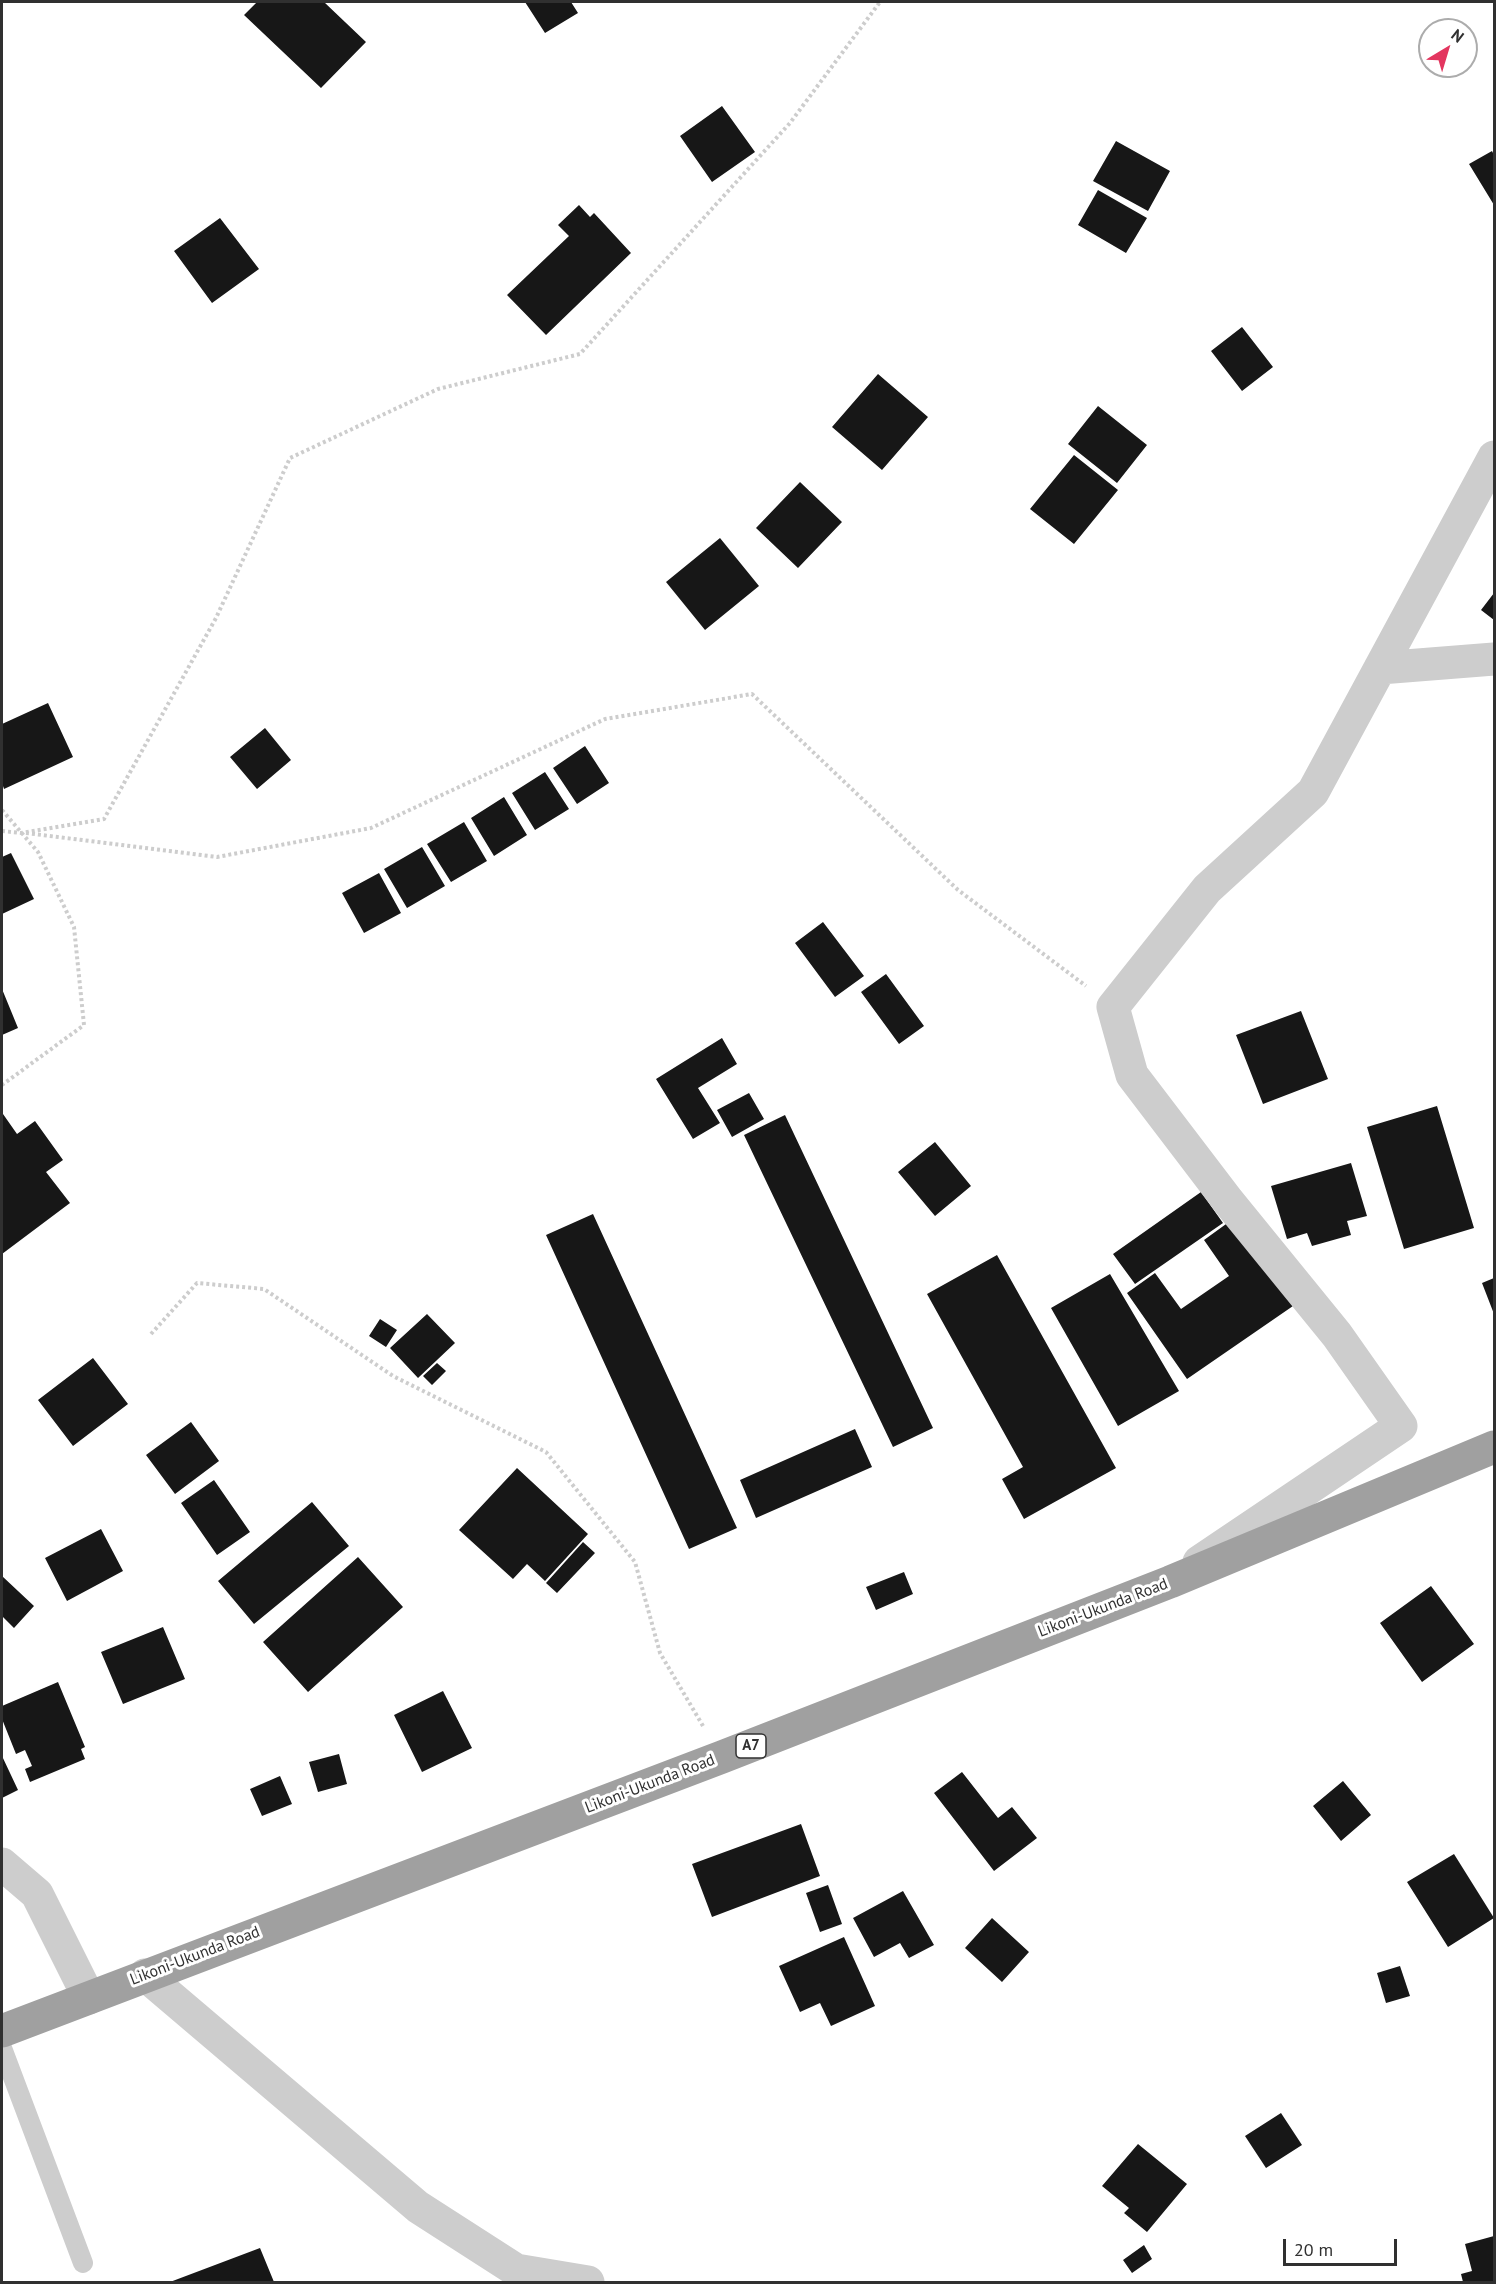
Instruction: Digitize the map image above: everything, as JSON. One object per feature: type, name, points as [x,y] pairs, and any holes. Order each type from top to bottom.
[{"type":"highway","name":"Likoni-Ukunda Road","points":[[2,2031],[722,1757],[1170,1582],[1494,1448]]},
{"type":"street","points":[[1170,1582],[1401,1426],[1337,1335],[1228,1201],[1132,1075],[1113,1007],[1207,889],[1313,792],[1494,457]]},
{"type":"street","points":[[1380,669],[1494,659]]},
{"type":"street","points":[[2,1864],[37,1894],[89,1998]]},
{"type":"street","points":[[145,1976],[418,2207],[516,2270],[588,2283]]},
{"type":"lane","points":[[2,2048],[83,2263]]},
{"type":"path","points":[[21,832],[104,819],[216,618],[290,458],[438,389],[580,354],[790,123],[880,2]]},
{"type":"path","points":[[2,831],[217,857],[371,828],[604,719],[752,693],[958,890],[1113,1007]]},
{"type":"path","points":[[2,810],[38,852],[74,927],[84,1025],[2,1085]]},
{"type":"path","points":[[151,1334],[197,1283],[264,1289],[393,1376],[546,1452],[634,1562],[660,1653],[722,1757]]},
{"type":"building","points":[[257,2],[324,2],[366,42],[321,88],[244,15]]},
{"type":"building","points":[[525,2],[571,2],[578,13],[545,33]]},
{"type":"building","points":[[722,106],[755,152],[712,182],[680,136]]},
{"type":"building","points":[[1116,141],[1170,171],[1148,211],[1093,181]]},
{"type":"building","points":[[1492,151],[1494,155],[1494,205],[1469,164]]},
{"type":"building","points":[[1098,190],[1147,218],[1126,253],[1078,225]]},
{"type":"building","points":[[579,205],[590,217],[594,213],[631,253],[546,335],[507,295],[569,236],[558,225]]},
{"type":"building","points":[[220,218],[259,269],[212,303],[174,251]]},
{"type":"building","points":[[1242,327],[1273,367],[1242,391],[1211,351]]},
{"type":"building","points":[[878,374],[928,417],[882,470],[832,427]]},
{"type":"building","points":[[1098,406],[1147,445],[1117,483],[1068,444]]},
{"type":"building","points":[[1074,455],[1118,490],[1074,544],[1030,509]]},
{"type":"building","points":[[800,482],[842,522],[798,568],[756,528]]},
{"type":"building","points":[[720,538],[759,586],[705,630],[666,582]]},
{"type":"building","points":[[1494,593],[1494,620],[1481,610]]},
{"type":"building","points":[[48,703],[73,757],[4,789],[2,783],[2,724]]},
{"type":"building","points":[[265,728],[291,760],[257,789],[230,757]]},
{"type":"building","points":[[585,746],[609,783],[577,804],[553,768]]},
{"type":"building","points":[[545,772],[569,809],[535,830],[512,793]]},
{"type":"building","points":[[504,797],[527,835],[494,856],[471,818]]},
{"type":"building","points":[[464,822],[487,861],[451,882],[427,844]]},
{"type":"building","points":[[422,847],[445,886],[407,908],[384,869]]},
{"type":"building","points":[[11,853],[34,899],[2,914],[2,857]]},
{"type":"building","points":[[379,873],[401,913],[364,933],[342,893]]},
{"type":"building","points":[[823,922],[864,976],[835,997],[795,943]]},
{"type":"building","points":[[886,974],[924,1026],[899,1044],[861,992]]},
{"type":"building","points":[[2,989],[18,1028],[2,1035]]},
{"type":"building","points":[[1301,1011],[1328,1079],[1263,1104],[1236,1035]]},
{"type":"building","points":[[722,1038],[737,1064],[698,1088],[720,1123],[693,1139],[656,1079]]},
{"type":"building","points":[[749,1093],[764,1119],[732,1137],[717,1110]]},
{"type":"building","points":[[1437,1106],[1474,1228],[1404,1249],[1367,1127]]},
{"type":"building","points":[[3,1114],[17,1134],[35,1121],[63,1160],[46,1172],[70,1203],[2,1254]]},
{"type":"building","points":[[785,1115],[933,1428],[893,1447],[744,1135]]},
{"type":"building","points":[[935,1142],[971,1186],[935,1216],[898,1172]]},
{"type":"building","points":[[1351,1163],[1367,1216],[1347,1221],[1351,1235],[1312,1246],[1307,1233],[1287,1239],[1271,1186]]},
{"type":"building","points":[[1201,1192],[1223,1223],[1135,1284],[1113,1254]]},
{"type":"building","points":[[593,1214],[737,1528],[689,1549],[546,1235]]},
{"type":"building","points":[[1233,1219],[1293,1306],[1187,1379],[1127,1293],[1155,1273],[1181,1309],[1229,1276],[1204,1240]]},
{"type":"building","points":[[997,1255],[1116,1468],[1024,1519],[1002,1479],[1023,1467],[927,1294]]},
{"type":"building","points":[[1110,1274],[1179,1391],[1118,1426],[1051,1308]]},
{"type":"building","points":[[1494,1278],[1494,1314],[1482,1283]]},
{"type":"building","points":[[427,1314],[455,1343],[418,1378],[390,1348]]},
{"type":"building","points":[[380,1319],[397,1330],[386,1347],[369,1336]]},
{"type":"building","points":[[93,1358],[128,1404],[73,1446],[38,1400]]},
{"type":"building","points":[[437,1363],[446,1371],[432,1385],[423,1376]]},
{"type":"building","points":[[191,1422],[219,1461],[175,1494],[146,1455]]},
{"type":"building","points":[[855,1429],[872,1467],[756,1518],[740,1480]]},
{"type":"building","points":[[517,1468],[588,1534],[545,1581],[527,1564],[513,1579],[459,1530]]},
{"type":"building","points":[[214,1480],[250,1532],[217,1555],[181,1503]]},
{"type":"building","points":[[312,1502],[349,1546],[254,1624],[218,1581]]},
{"type":"building","points":[[101,1529],[123,1571],[67,1601],[45,1558]]},
{"type":"building","points":[[583,1542],[595,1553],[557,1593],[546,1583]]},
{"type":"building","points":[[358,1557],[403,1607],[308,1692],[263,1642]]},
{"type":"building","points":[[904,1572],[913,1594],[876,1610],[866,1587]]},
{"type":"building","points":[[2,1576],[34,1606],[14,1628],[2,1616]]},
{"type":"building","points":[[1431,1586],[1474,1644],[1422,1682],[1380,1623]]},
{"type":"building","points":[[163,1627],[185,1679],[123,1704],[101,1652]]},
{"type":"building","points":[[58,1682],[85,1747],[81,1749],[85,1759],[30,1782],[25,1769],[32,1766],[25,1750],[16,1754],[2,1719],[2,1706]]},
{"type":"building","points":[[443,1691],[472,1748],[422,1772],[394,1715]]},
{"type":"building","points":[[339,1754],[347,1784],[318,1792],[309,1762]]},
{"type":"building","points":[[2,1756],[18,1790],[2,1798]]},
{"type":"building","points":[[962,1772],[998,1818],[1012,1807],[1037,1838],[994,1871],[934,1793]]},
{"type":"building","points":[[280,1776],[292,1804],[262,1816],[250,1789]]},
{"type":"building","points":[[1343,1781],[1371,1815],[1341,1841],[1313,1806]]},
{"type":"building","points":[[801,1824],[820,1876],[712,1917],[692,1864]]},
{"type":"building","points":[[1454,1854],[1494,1918],[1448,1947],[1407,1882]]},
{"type":"building","points":[[828,1885],[842,1924],[820,1932],[806,1893]]},
{"type":"building","points":[[903,1891],[934,1945],[909,1958],[900,1943],[874,1957],[853,1918]]},
{"type":"building","points":[[992,1918],[1029,1952],[1002,1982],[965,1948]]},
{"type":"building","points":[[844,1937],[875,2006],[831,2026],[820,2003],[800,2012],[779,1966]]},
{"type":"building","points":[[1400,1966],[1410,1996],[1386,2003],[1377,1973]]},
{"type":"building","points":[[1281,2113],[1302,2145],[1266,2168],[1245,2136]]},
{"type":"building","points":[[1138,2144],[1187,2184],[1147,2232],[1124,2213],[1129,2208],[1102,2186]]},
{"type":"building","points":[[1494,2236],[1494,2282],[1463,2282],[1461,2274],[1472,2271],[1465,2244]]},
{"type":"building","points":[[1144,2245],[1152,2259],[1132,2273],[1123,2260]]},
{"type":"building","points":[[260,2248],[274,2282],[170,2282]]}]
